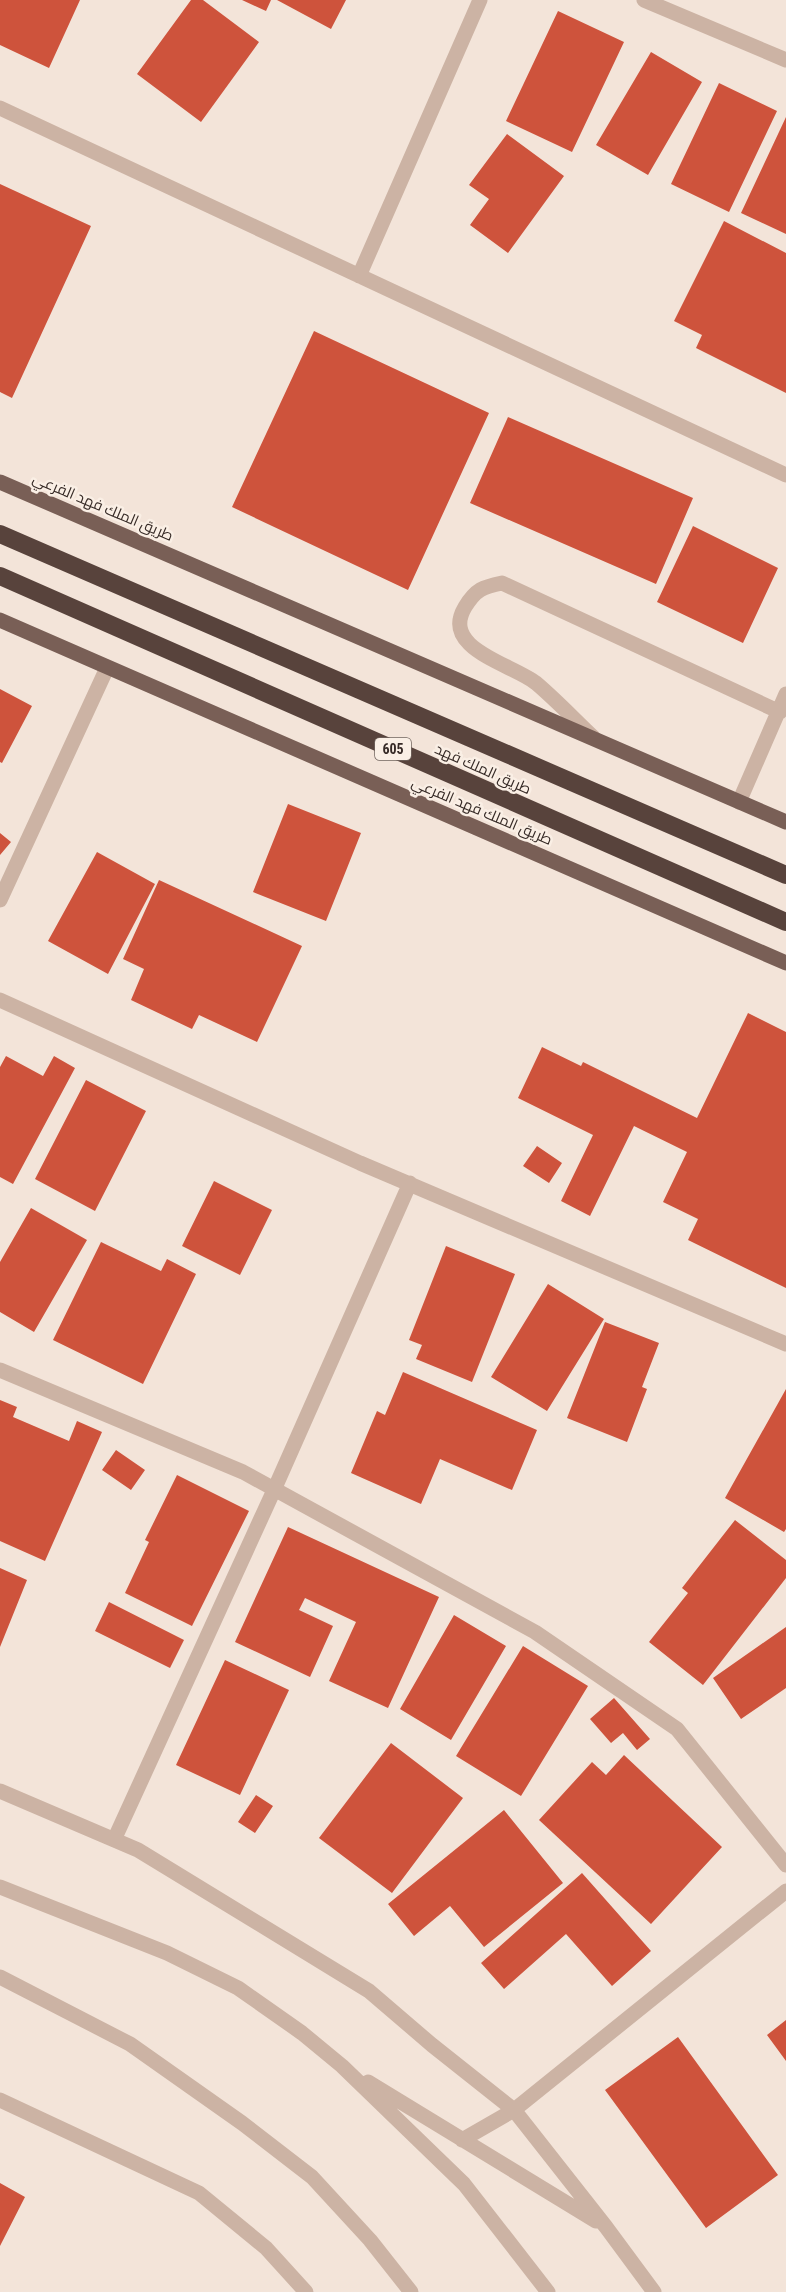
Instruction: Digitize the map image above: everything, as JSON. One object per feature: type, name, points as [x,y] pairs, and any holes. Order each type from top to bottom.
[{"type":"highway","name":"طريق الملك فهد","points":[[0,534],[786,874]]},
{"type":"highway","name":"طريق الملك فهد","points":[[0,576],[786,922]]},
{"type":"main road","name":"طريق الملك فهد الفرعي","points":[[0,482],[786,822]]},
{"type":"main road","name":"طريق الملك فهد الفرعي","points":[[0,620],[786,963]]},
{"type":"street","points":[[359,276],[480,0]]},
{"type":"street","points":[[644,0],[786,60]]},
{"type":"street","points":[[0,108],[786,475]]},
{"type":"street","points":[[593,737],[523,674],[474,648],[464,639],[459,626],[461,614],[471,597],[483,586],[502,583],[780,712]]},
{"type":"street","points":[[0,900],[107,668]]},
{"type":"street","points":[[739,802],[786,694]]},
{"type":"street","points":[[0,1000],[410,1183],[786,1344]]},
{"type":"street","points":[[114,1840],[274,1490],[410,1183]]},
{"type":"street","points":[[0,1370],[243,1472],[535,1632],[677,1729],[786,1865]]},
{"type":"street","points":[[0,1791],[138,1850],[369,1991],[514,2110],[654,2292]]},
{"type":"street","points":[[0,1887],[167,1953],[238,1988],[302,2033],[342,2066],[464,2184],[548,2292]]},
{"type":"street","points":[[462,2140],[514,2110],[786,1891]]},
{"type":"street","points":[[0,1977],[130,2044],[242,2123],[312,2177],[370,2240],[411,2292]]},
{"type":"street","points":[[342,2066],[606,2227]]},
{"type":"street","points":[[0,2100],[199,2193],[266,2248],[306,2292]]},
{"type":"building","points":[[0,0],[80,0],[49,68],[0,45]]},
{"type":"building","points":[[191,0],[203,0],[259,42],[201,122],[137,74]]},
{"type":"building","points":[[242,0],[271,0],[266,11]]},
{"type":"building","points":[[277,0],[346,0],[331,29]]},
{"type":"building","points":[[558,11],[624,42],[572,152],[506,121]]},
{"type":"building","points":[[651,52],[702,82],[648,175],[596,145]]},
{"type":"building","points":[[719,83],[777,111],[729,212],[671,184]]},
{"type":"building","points":[[786,117],[786,234],[741,213]]},
{"type":"building","points":[[507,134],[564,176],[508,253],[470,225],[489,199],[469,185]]},
{"type":"building","points":[[0,184],[91,226],[12,398],[0,392]]},
{"type":"building","points":[[724,221],[786,253],[786,393],[696,348],[702,335],[674,321]]},
{"type":"building","points":[[314,331],[489,413],[408,590],[232,507]]},
{"type":"building","points":[[508,417],[693,498],[656,584],[470,503]]},
{"type":"building","points":[[693,526],[778,568],[743,643],[657,602]]},
{"type":"building","points":[[0,689],[32,706],[2,763],[0,762]]},
{"type":"building","points":[[288,804],[361,833],[326,921],[253,892]]},
{"type":"building","points":[[0,833],[11,842],[0,855]]},
{"type":"building","points":[[97,852],[155,884],[108,974],[48,941]]},
{"type":"building","points":[[159,880],[302,946],[257,1042],[199,1015],[192,1029],[131,1000],[144,969],[123,959]]},
{"type":"building","points":[[748,1013],[786,1032],[786,1288],[688,1240],[698,1219],[663,1202],[687,1152],[634,1126],[590,1216],[561,1201],[593,1135],[518,1098],[542,1047],[581,1066],[583,1062],[697,1118]]},
{"type":"building","points":[[6,1056],[43,1076],[54,1056],[75,1068],[13,1184],[0,1177],[0,1067]]},
{"type":"building","points":[[86,1080],[146,1111],[95,1211],[35,1179]]},
{"type":"building","points":[[537,1146],[562,1163],[549,1183],[523,1166]]},
{"type":"building","points":[[214,1181],[272,1210],[240,1275],[182,1246]]},
{"type":"building","points":[[31,1208],[87,1240],[34,1332],[0,1312],[0,1262]]},
{"type":"building","points":[[101,1242],[161,1271],[167,1259],[196,1274],[143,1384],[53,1340]]},
{"type":"building","points":[[446,1246],[515,1274],[472,1382],[416,1359],[422,1345],[409,1340]]},
{"type":"building","points":[[548,1284],[604,1319],[547,1411],[491,1377]]},
{"type":"building","points":[[605,1322],[659,1343],[642,1387],[647,1389],[627,1442],[567,1418]]},
{"type":"building","points":[[403,1372],[537,1430],[512,1490],[440,1459],[421,1504],[351,1473],[377,1411],[385,1415]]},
{"type":"building","points":[[786,1389],[786,1529],[784,1532],[725,1498]]},
{"type":"building","points":[[0,1400],[17,1407],[13,1417],[69,1441],[77,1421],[102,1432],[45,1561],[0,1541]]},
{"type":"building","points":[[116,1450],[145,1470],[131,1490],[102,1470]]},
{"type":"building","points":[[177,1475],[249,1511],[192,1626],[125,1593],[149,1542],[145,1540]]},
{"type":"building","points":[[735,1520],[786,1560],[786,1578],[703,1685],[649,1642],[688,1593],[682,1588]]},
{"type":"building","points":[[288,1527],[439,1597],[388,1708],[329,1681],[356,1622],[305,1598],[299,1610],[333,1626],[310,1677],[235,1642]]},
{"type":"building","points":[[0,1568],[27,1580],[0,1647]]},
{"type":"building","points":[[109,1602],[184,1640],[170,1668],[95,1631]]},
{"type":"building","points":[[454,1615],[506,1646],[451,1740],[400,1709]]},
{"type":"building","points":[[786,1627],[786,1688],[741,1719],[713,1678]]},
{"type":"building","points":[[523,1646],[588,1686],[521,1796],[456,1756]]},
{"type":"building","points":[[225,1660],[289,1690],[240,1795],[176,1765]]},
{"type":"building","points":[[614,1698],[650,1739],[637,1750],[623,1733],[611,1743],[590,1719]]},
{"type":"building","points":[[391,1743],[463,1798],[392,1893],[319,1838]]},
{"type":"building","points":[[624,1755],[722,1847],[651,1924],[539,1820],[592,1762],[606,1775]]},
{"type":"building","points":[[256,1795],[273,1806],[255,1833],[238,1822]]},
{"type":"building","points":[[504,1810],[563,1883],[484,1947],[450,1906],[414,1936],[388,1904]]},
{"type":"building","points":[[582,1873],[651,1951],[612,1986],[566,1934],[504,1989],[481,1963]]},
{"type":"building","points":[[786,2020],[786,2061],[767,2035]]},
{"type":"building","points":[[678,2037],[778,2175],[706,2228],[605,2090]]},
{"type":"building","points":[[0,2183],[25,2197],[0,2246]]}]
